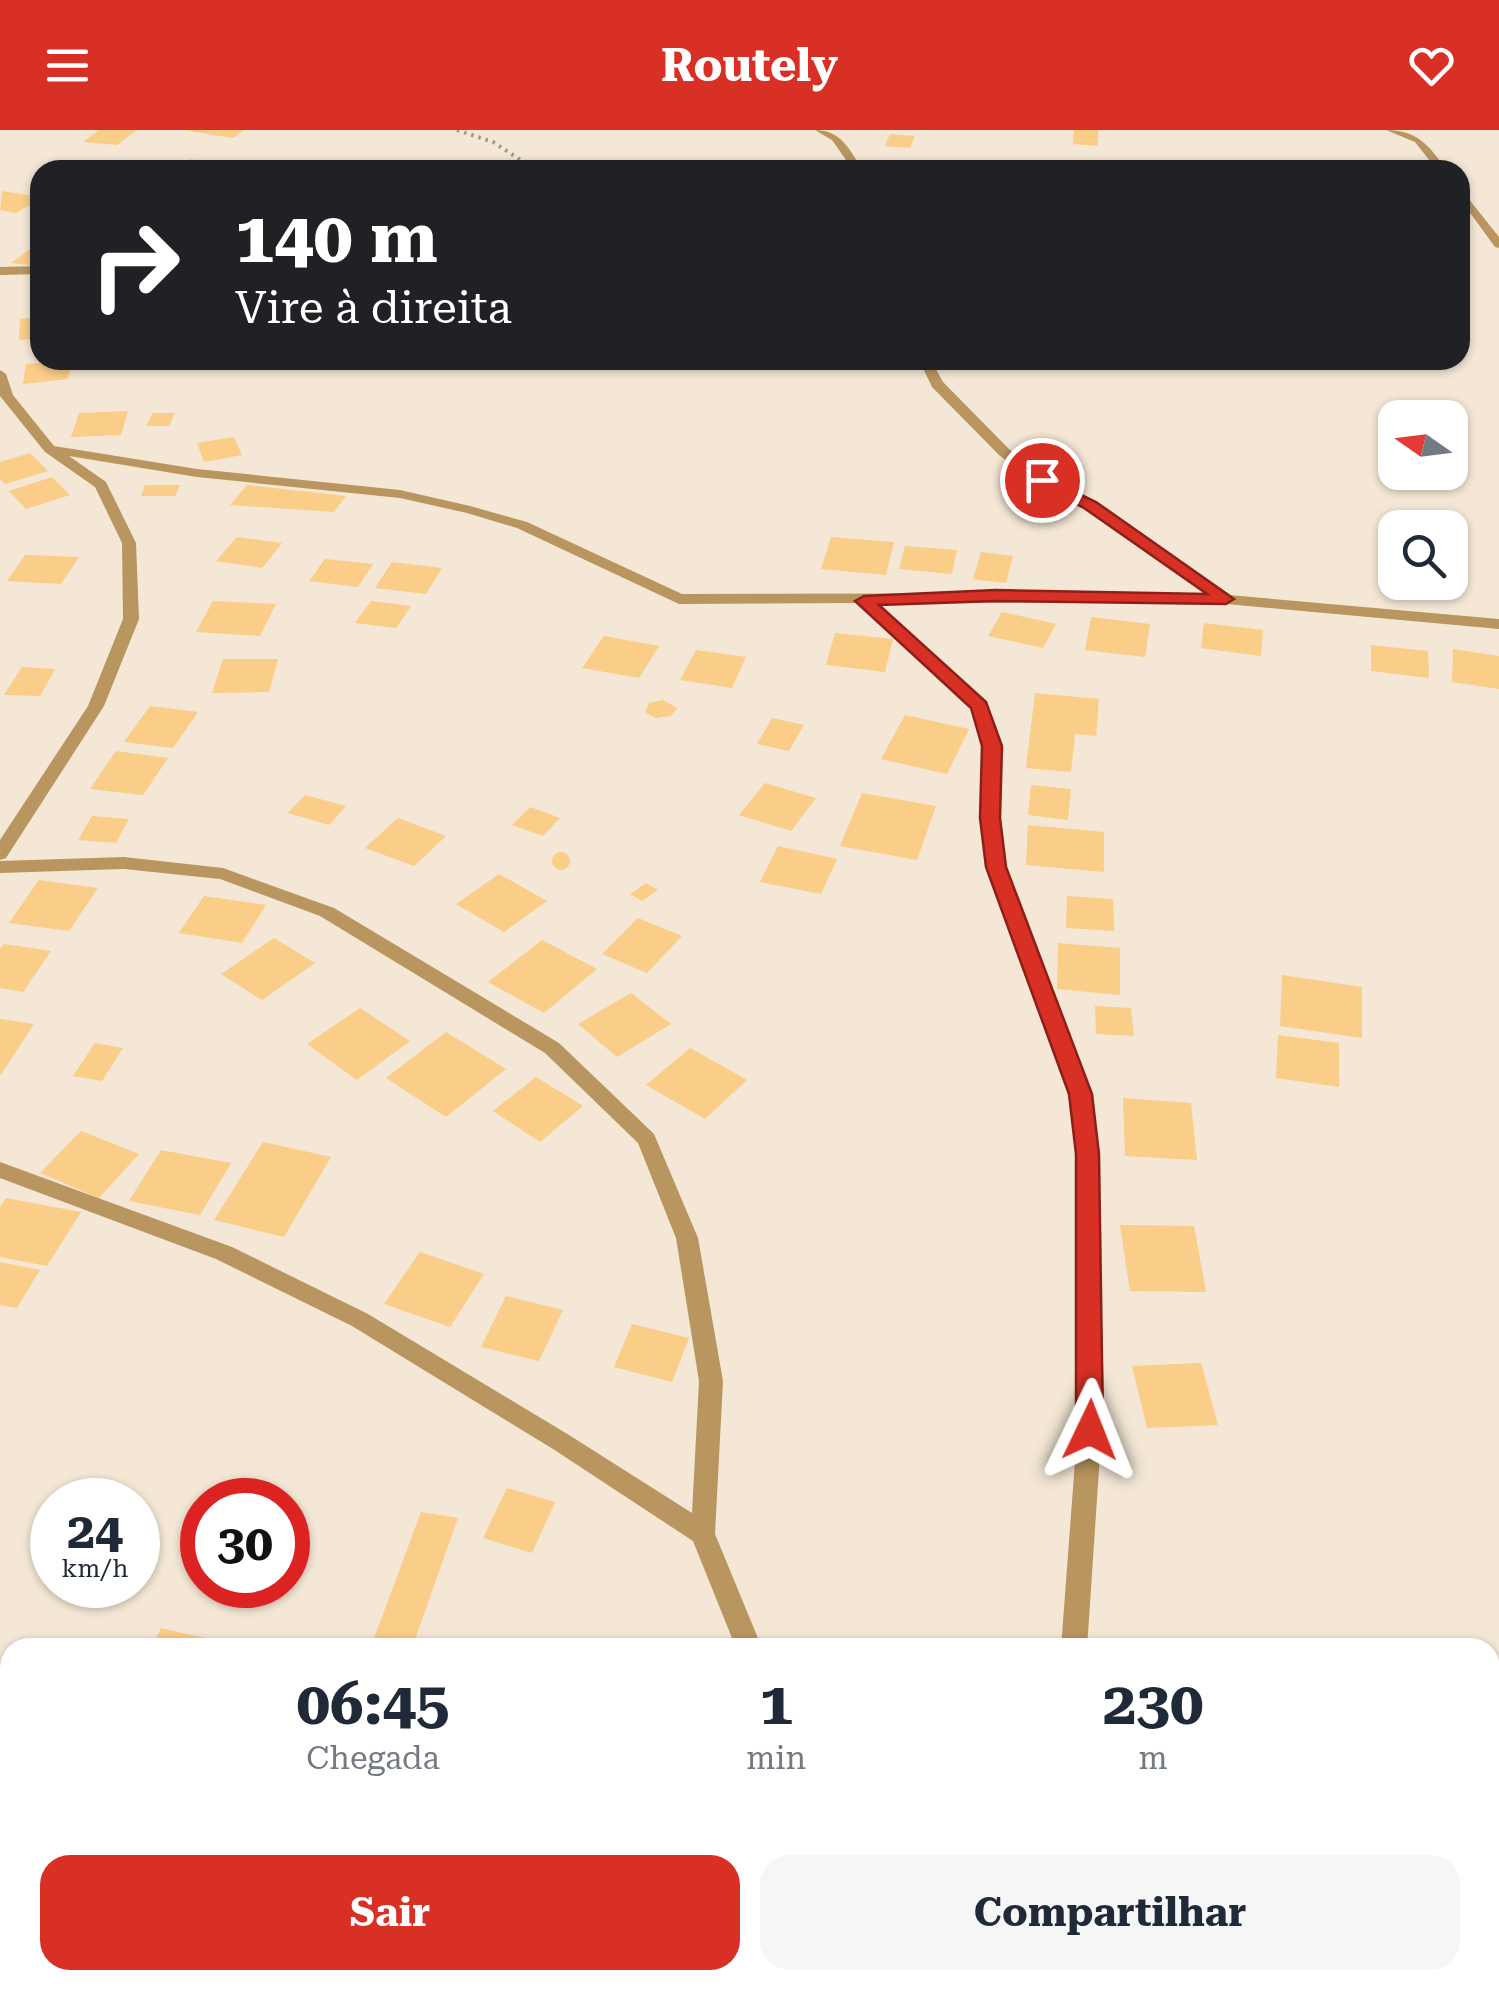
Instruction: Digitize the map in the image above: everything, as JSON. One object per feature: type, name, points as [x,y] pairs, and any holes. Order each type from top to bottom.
[{"type":"street","points":[[820,130],[836,138],[851,160]]},
{"type":"street","points":[[1392,130],[1419,140],[1434,160]]},
{"type":"street","points":[[1470,205],[1499,245]]},
{"type":"street","points":[[0,270],[30,270]]},
{"type":"street","points":[[931,370],[937,384],[1004,452],[1042,480],[1090,505],[1226,599]]},
{"type":"street","points":[[0,374],[7,396],[50,449],[102,485],[129,543],[131,618],[96,706],[0,854]]},
{"type":"street","points":[[50,449],[197,473],[400,494],[470,510],[522,525],[680,598],[1226,599],[1499,624]]},
{"type":"street","points":[[864,601],[980,706],[992,746],[990,818],[996,867],[1080,1094],[1088,1154],[1092,1395],[1075,1638]]},
{"type":"street","points":[[0,867],[124,862],[222,874],[327,912],[552,1048],[647,1139],[686,1238],[710,1381],[702,1534],[745,1638]]},
{"type":"street","points":[[0,1170],[224,1252],[360,1320],[562,1442],[702,1534]]},
{"type":"path","points":[[457,130],[493,142],[521,160]]},
{"type":"building","points":[[99,130],[137,130],[117,145],[83,142]]},
{"type":"building","points":[[184,130],[244,130],[233,138]]},
{"type":"building","points":[[1074,130],[1098,130],[1098,146],[1073,144]]},
{"type":"building","points":[[890,134],[915,136],[910,148],[885,146]]},
{"type":"building","points":[[2,191],[30,195],[30,205],[16,213],[0,210]]},
{"type":"building","points":[[30,249],[30,265],[11,263]]},
{"type":"building","points":[[30,318],[30,339],[19,340],[20,319]]},
{"type":"building","points":[[26,364],[30,364],[30,370],[70,370],[68,379],[23,384]]},
{"type":"building","points":[[128,411],[121,435],[71,437],[79,413]]},
{"type":"building","points":[[153,413],[175,413],[169,426],[146,426]]},
{"type":"building","points":[[234,437],[242,455],[204,462],[197,443]]},
{"type":"building","points":[[30,453],[48,471],[5,484],[0,479],[0,462]]},
{"type":"building","points":[[52,477],[70,495],[26,509],[9,491]]},
{"type":"building","points":[[145,485],[180,485],[175,496],[141,496]]},
{"type":"building","points":[[247,485],[346,496],[334,512],[230,505]]},
{"type":"building","points":[[237,537],[282,543],[262,568],[216,561]]},
{"type":"building","points":[[831,537],[894,542],[886,575],[821,569]]},
{"type":"building","points":[[905,546],[957,550],[952,574],[899,569]]},
{"type":"building","points":[[981,552],[1013,556],[1006,583],[973,579]]},
{"type":"building","points":[[25,555],[79,557],[61,584],[7,581]]},
{"type":"building","points":[[325,559],[373,564],[358,587],[309,581]]},
{"type":"building","points":[[392,562],[442,568],[426,594],[375,588]]},
{"type":"building","points":[[213,601],[276,604],[260,636],[196,632]]},
{"type":"building","points":[[371,601],[411,606],[396,628],[355,623]]},
{"type":"building","points":[[1002,612],[1056,624],[1043,648],[988,636]]},
{"type":"building","points":[[1091,617],[1150,624],[1145,657],[1085,650]]},
{"type":"building","points":[[1204,623],[1263,630],[1261,656],[1201,648]]},
{"type":"building","points":[[835,633],[893,639],[885,672],[826,665]]},
{"type":"building","points":[[604,636],[659,646],[639,678],[582,668]]},
{"type":"building","points":[[1371,645],[1428,651],[1429,678],[1371,671]]},
{"type":"building","points":[[1453,649],[1499,656],[1499,689],[1452,682]]},
{"type":"building","points":[[696,650],[746,657],[732,688],[680,680]]},
{"type":"building","points":[[223,659],[278,659],[269,692],[212,693]]},
{"type":"building","points":[[22,667],[55,669],[40,696],[4,695]]},
{"type":"building","points":[[1035,693],[1099,699],[1096,736],[1075,734],[1071,772],[1026,768]]},
{"type":"building","points":[[663,700],[677,708],[671,716],[656,718],[645,712],[649,703]]},
{"type":"building","points":[[150,706],[198,712],[173,748],[124,742]]},
{"type":"building","points":[[905,715],[969,729],[947,774],[881,759]]},
{"type":"building","points":[[772,718],[804,725],[789,751],[757,744]]},
{"type":"building","points":[[116,751],[168,758],[143,795],[90,789]]},
{"type":"building","points":[[765,783],[816,798],[791,831],[739,815]]},
{"type":"building","points":[[1031,785],[1071,789],[1068,820],[1028,815]]},
{"type":"building","points":[[862,793],[936,806],[917,860],[840,846]]},
{"type":"building","points":[[305,795],[346,806],[329,825],[288,813]]},
{"type":"building","points":[[530,807],[560,818],[543,836],[512,825]]},
{"type":"building","points":[[92,816],[129,819],[116,843],[78,840]]},
{"type":"building","points":[[398,818],[446,836],[414,866],[365,848]]},
{"type":"building","points":[[1028,825],[1104,832],[1104,872],[1026,865]]},
{"type":"building","points":[[778,846],[837,859],[821,894],[760,882]]},
{"type":"building","points":[[561,852],[568,854],[568,868],[561,870],[554,868],[552,861],[554,854]]},
{"type":"building","points":[[499,874],[547,901],[504,932],[456,904]]},
{"type":"building","points":[[39,880],[98,888],[69,931],[9,923]]},
{"type":"building","points":[[646,883],[658,890],[642,901],[630,894]]},
{"type":"building","points":[[204,896],[266,905],[242,943],[179,933]]},
{"type":"building","points":[[1067,896],[1113,899],[1114,931],[1066,928]]},
{"type":"building","points":[[638,918],[682,936],[647,973],[602,954]]},
{"type":"building","points":[[274,938],[315,963],[262,1000],[221,974]]},
{"type":"building","points":[[542,940],[597,969],[544,1013],[488,982]]},
{"type":"building","points":[[1058,943],[1120,948],[1120,995],[1057,989]]},
{"type":"building","points":[[4,944],[51,951],[23,992],[0,988],[0,949]]},
{"type":"building","points":[[1282,975],[1362,987],[1362,1038],[1280,1026]]},
{"type":"building","points":[[631,993],[671,1024],[617,1057],[578,1024]]},
{"type":"building","points":[[1095,1006],[1131,1008],[1134,1036],[1096,1034]]},
{"type":"building","points":[[360,1008],[410,1041],[357,1080],[307,1044]]},
{"type":"building","points":[[0,1019],[34,1024],[0,1076]]},
{"type":"building","points":[[446,1032],[506,1069],[446,1117],[386,1078]]},
{"type":"building","points":[[1278,1035],[1339,1043],[1339,1087],[1276,1078]]},
{"type":"building","points":[[95,1043],[123,1048],[102,1081],[73,1076]]},
{"type":"building","points":[[690,1048],[747,1080],[705,1119],[646,1085]]},
{"type":"building","points":[[536,1077],[583,1106],[540,1142],[493,1111]]},
{"type":"building","points":[[1123,1098],[1191,1103],[1197,1160],[1125,1156]]},
{"type":"building","points":[[81,1131],[139,1154],[99,1198],[40,1173]]},
{"type":"building","points":[[263,1142],[331,1157],[284,1237],[214,1220]]},
{"type":"building","points":[[161,1150],[231,1163],[200,1215],[129,1201]]},
{"type":"building","points":[[6,1198],[81,1212],[47,1266],[0,1257],[0,1207]]},
{"type":"building","points":[[1120,1225],[1194,1226],[1206,1292],[1130,1291]]},
{"type":"building","points":[[420,1252],[484,1274],[450,1327],[384,1304]]},
{"type":"building","points":[[0,1262],[40,1270],[17,1308],[0,1305]]},
{"type":"building","points":[[506,1296],[563,1310],[539,1361],[481,1347]]},
{"type":"building","points":[[632,1324],[689,1338],[672,1382],[614,1367]]},
{"type":"building","points":[[1201,1363],[1218,1425],[1147,1428],[1132,1366]]},
{"type":"building","points":[[507,1488],[555,1502],[532,1553],[483,1538]]},
{"type":"building","points":[[421,1512],[458,1518],[416,1638],[374,1638]]},
{"type":"building","points":[[161,1628],[205,1638],[156,1638]]},
{"type":"route","points":[[1042,480],[1090,505],[1226,599],[996,596],[864,601],[980,706],[992,746],[990,818],[996,867],[1080,1094],[1088,1154],[1090,1430]]}]
